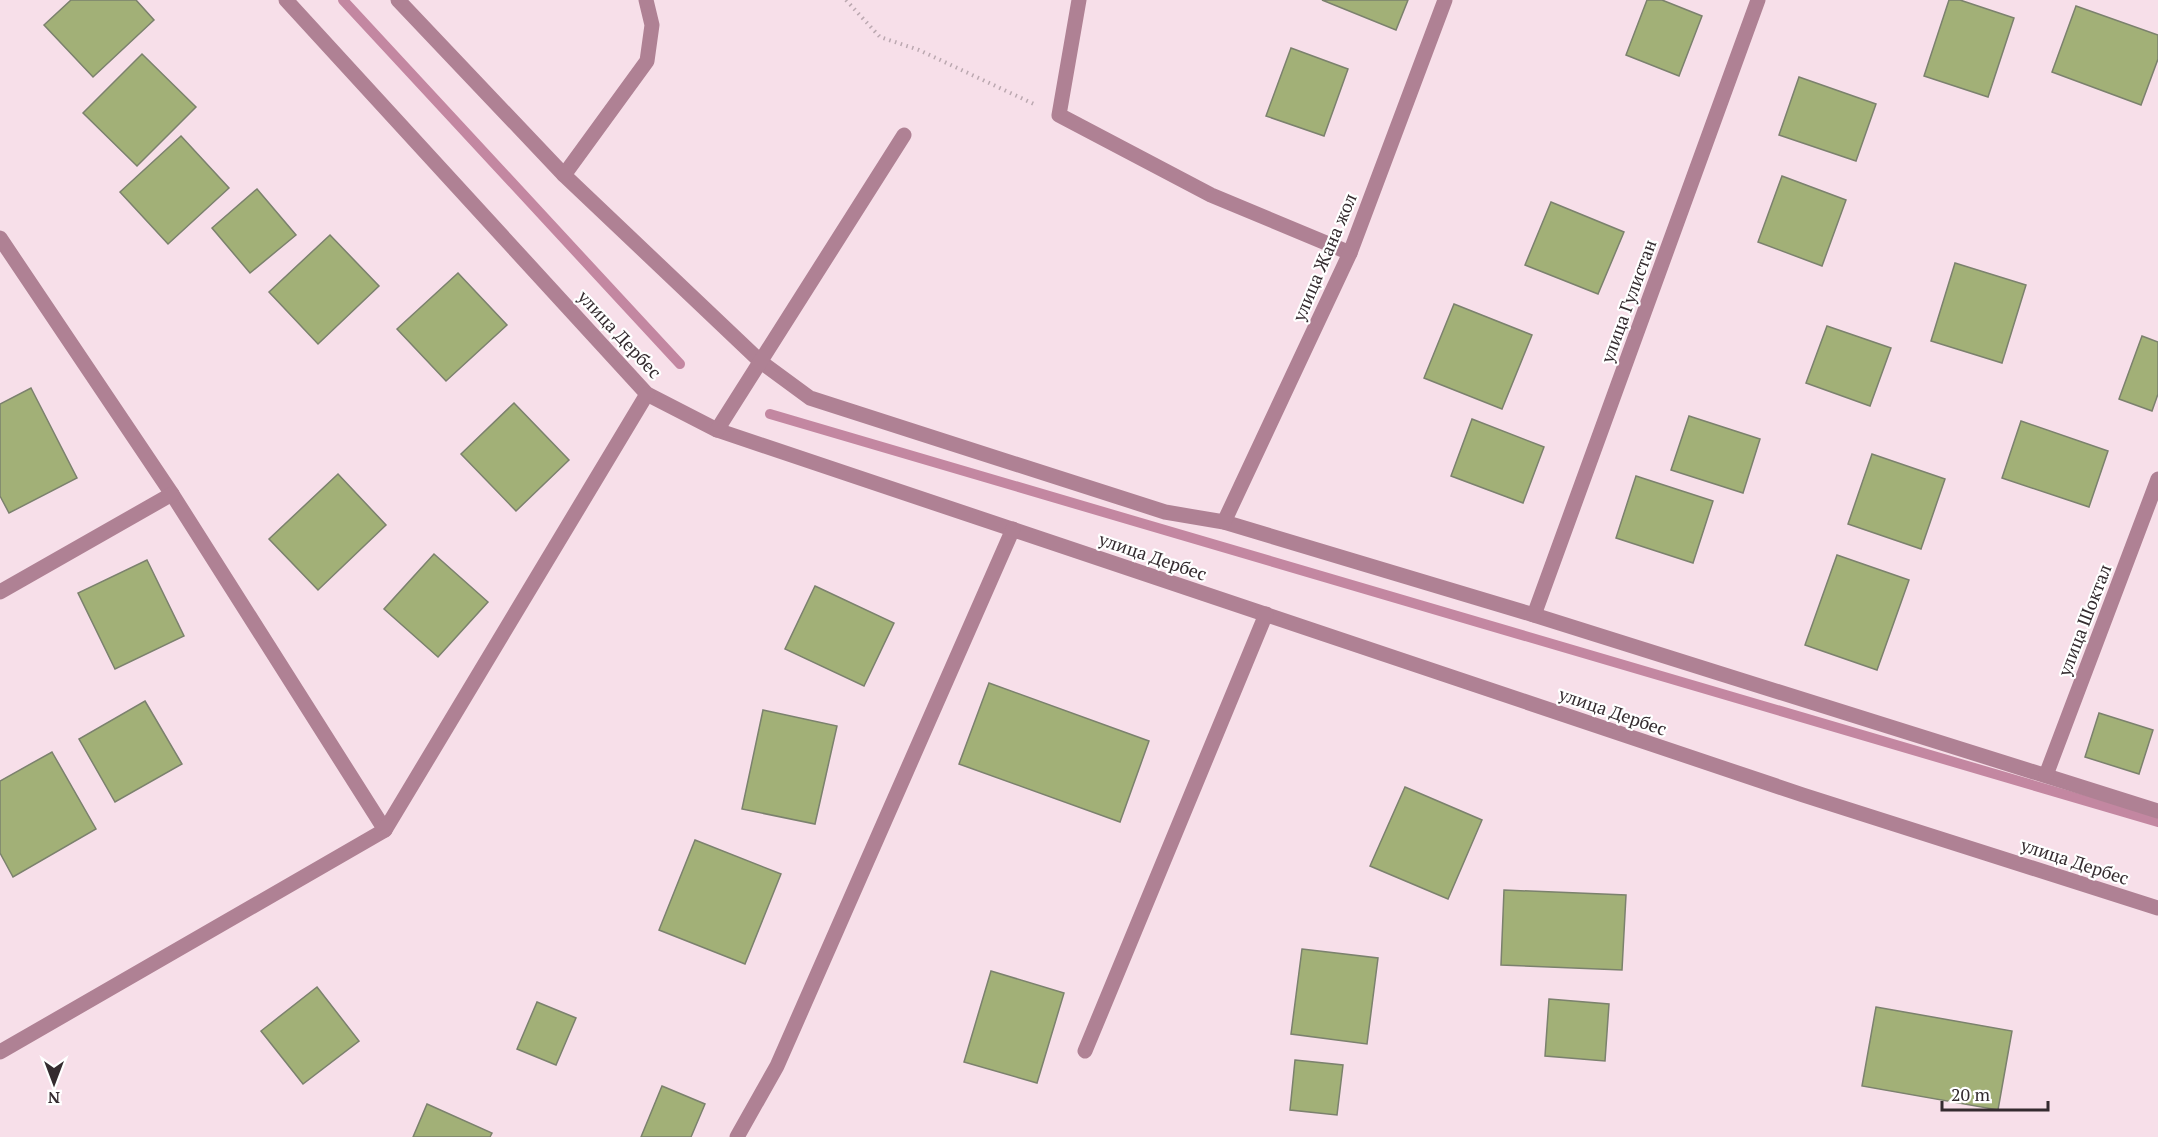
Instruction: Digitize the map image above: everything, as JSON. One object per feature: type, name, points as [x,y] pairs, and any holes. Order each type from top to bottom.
[{"type":"street","name":"улица Дербес","points":[[286,0],[647,394],[717,430],[1803,795],[2158,908]]},
{"type":"street","points":[[398,0],[564,175],[761,362],[810,398],[1165,512],[1224,522],[1534,615],[2158,811]]},
{"type":"street","points":[[564,175],[647,61],[652,25],[646,0]]},
{"type":"street","points":[[1079,0],[1059,115],[1212,195],[1350,252]]},
{"type":"street","name":"улица Жана жол","points":[[1224,522],[1350,252],[1445,0]]},
{"type":"street","name":"улица Гулистан","points":[[1534,615],[1758,0]]},
{"type":"street","points":[[717,430],[904,135]]},
{"type":"street","points":[[0,238],[172,494],[385,830]]},
{"type":"street","points":[[0,1052],[385,830],[647,394]]},
{"type":"street","name":"улица Шоктал","points":[[2046,775],[2158,479]]},
{"type":"street","points":[[0,592],[172,494]]},
{"type":"street","points":[[737,1137],[777,1066],[1013,529]]},
{"type":"street","points":[[1085,1051],[1266,614]]},
{"type":"path","points":[[846,0],[880,36],[919,50],[1059,115]]},
{"type":"building","points":[[71,0],[136,0],[154,20],[93,77],[44,25]]},
{"type":"building","points":[[1322,0],[1408,0],[1396,30]]},
{"type":"building","points":[[1647,0],[1662,0],[1702,16],[1679,76],[1626,55]]},
{"type":"building","points":[[1949,0],[1960,0],[2014,18],[1988,97],[1924,76]]},
{"type":"building","points":[[2076,6],[2158,35],[2158,59],[2141,105],[2052,72]]},
{"type":"building","points":[[1291,48],[1348,69],[1324,136],[1266,116]]},
{"type":"building","points":[[142,54],[196,107],[137,166],[83,113]]},
{"type":"building","points":[[1799,77],[1876,104],[1856,161],[1779,135]]},
{"type":"building","points":[[181,136],[229,188],[168,244],[120,192]]},
{"type":"building","points":[[1782,176],[1846,200],[1822,266],[1758,242]]},
{"type":"building","points":[[257,189],[296,235],[250,273],[212,228]]},
{"type":"building","points":[[1551,202],[1624,232],[1598,294],[1525,265]]},
{"type":"building","points":[[330,235],[379,286],[318,344],[269,292]]},
{"type":"building","points":[[1955,263],[2026,285],[2002,363],[1931,341]]},
{"type":"building","points":[[458,273],[507,325],[446,381],[397,329]]},
{"type":"building","points":[[1454,304],[1532,335],[1502,409],[1424,378]]},
{"type":"building","points":[[1827,326],[1891,348],[1870,406],[1806,383]]},
{"type":"building","points":[[2142,336],[2158,342],[2158,394],[2152,411],[2119,399]]},
{"type":"building","points":[[31,388],[77,478],[9,513],[0,496],[0,404]]},
{"type":"building","points":[[514,403],[569,460],[516,511],[461,454]]},
{"type":"building","points":[[1689,416],[1760,439],[1743,493],[1671,470]]},
{"type":"building","points":[[1472,419],[1544,447],[1523,503],[1451,476]]},
{"type":"building","points":[[2021,421],[2108,451],[2089,507],[2002,478]]},
{"type":"building","points":[[1872,454],[1945,479],[1921,549],[1848,524]]},
{"type":"building","points":[[338,474],[386,525],[318,590],[269,539]]},
{"type":"building","points":[[1636,476],[1713,501],[1693,563],[1616,538]]},
{"type":"building","points":[[434,554],[488,602],[438,657],[384,609]]},
{"type":"building","points":[[1837,555],[1909,580],[1877,670],[1805,645]]},
{"type":"building","points":[[147,560],[184,636],[115,669],[78,593]]},
{"type":"building","points":[[815,586],[894,623],[864,686],[785,649]]},
{"type":"building","points":[[989,683],[1149,741],[1120,822],[959,764]]},
{"type":"building","points":[[145,701],[182,764],[115,802],[79,739]]},
{"type":"building","points":[[763,710],[837,726],[815,824],[742,809]]},
{"type":"building","points":[[2099,713],[2153,730],[2139,774],[2085,757]]},
{"type":"building","points":[[52,752],[96,829],[13,877],[0,853],[0,781]]},
{"type":"building","points":[[1405,787],[1482,820],[1448,899],[1370,866]]},
{"type":"building","points":[[695,840],[781,874],[745,964],[659,930]]},
{"type":"building","points":[[1504,890],[1626,895],[1622,970],[1501,965]]},
{"type":"building","points":[[1302,949],[1378,958],[1367,1044],[1291,1034]]},
{"type":"building","points":[[991,971],[1064,993],[1037,1083],[964,1062]]},
{"type":"building","points":[[317,987],[359,1041],[303,1084],[261,1031]]},
{"type":"building","points":[[1549,999],[1609,1004],[1605,1061],[1545,1056]]},
{"type":"building","points":[[537,1002],[576,1018],[556,1065],[517,1049]]},
{"type":"building","points":[[1876,1007],[2012,1031],[1998,1110],[1862,1086]]},
{"type":"building","points":[[1295,1060],[1343,1065],[1337,1115],[1290,1110]]},
{"type":"building","points":[[662,1086],[705,1104],[691,1137],[641,1137]]},
{"type":"building","points":[[427,1104],[492,1133],[490,1137],[413,1137]]},
{"type":"waterway","points":[[343,0],[680,364]]},
{"type":"waterway","points":[[770,414],[2158,822]]}]
